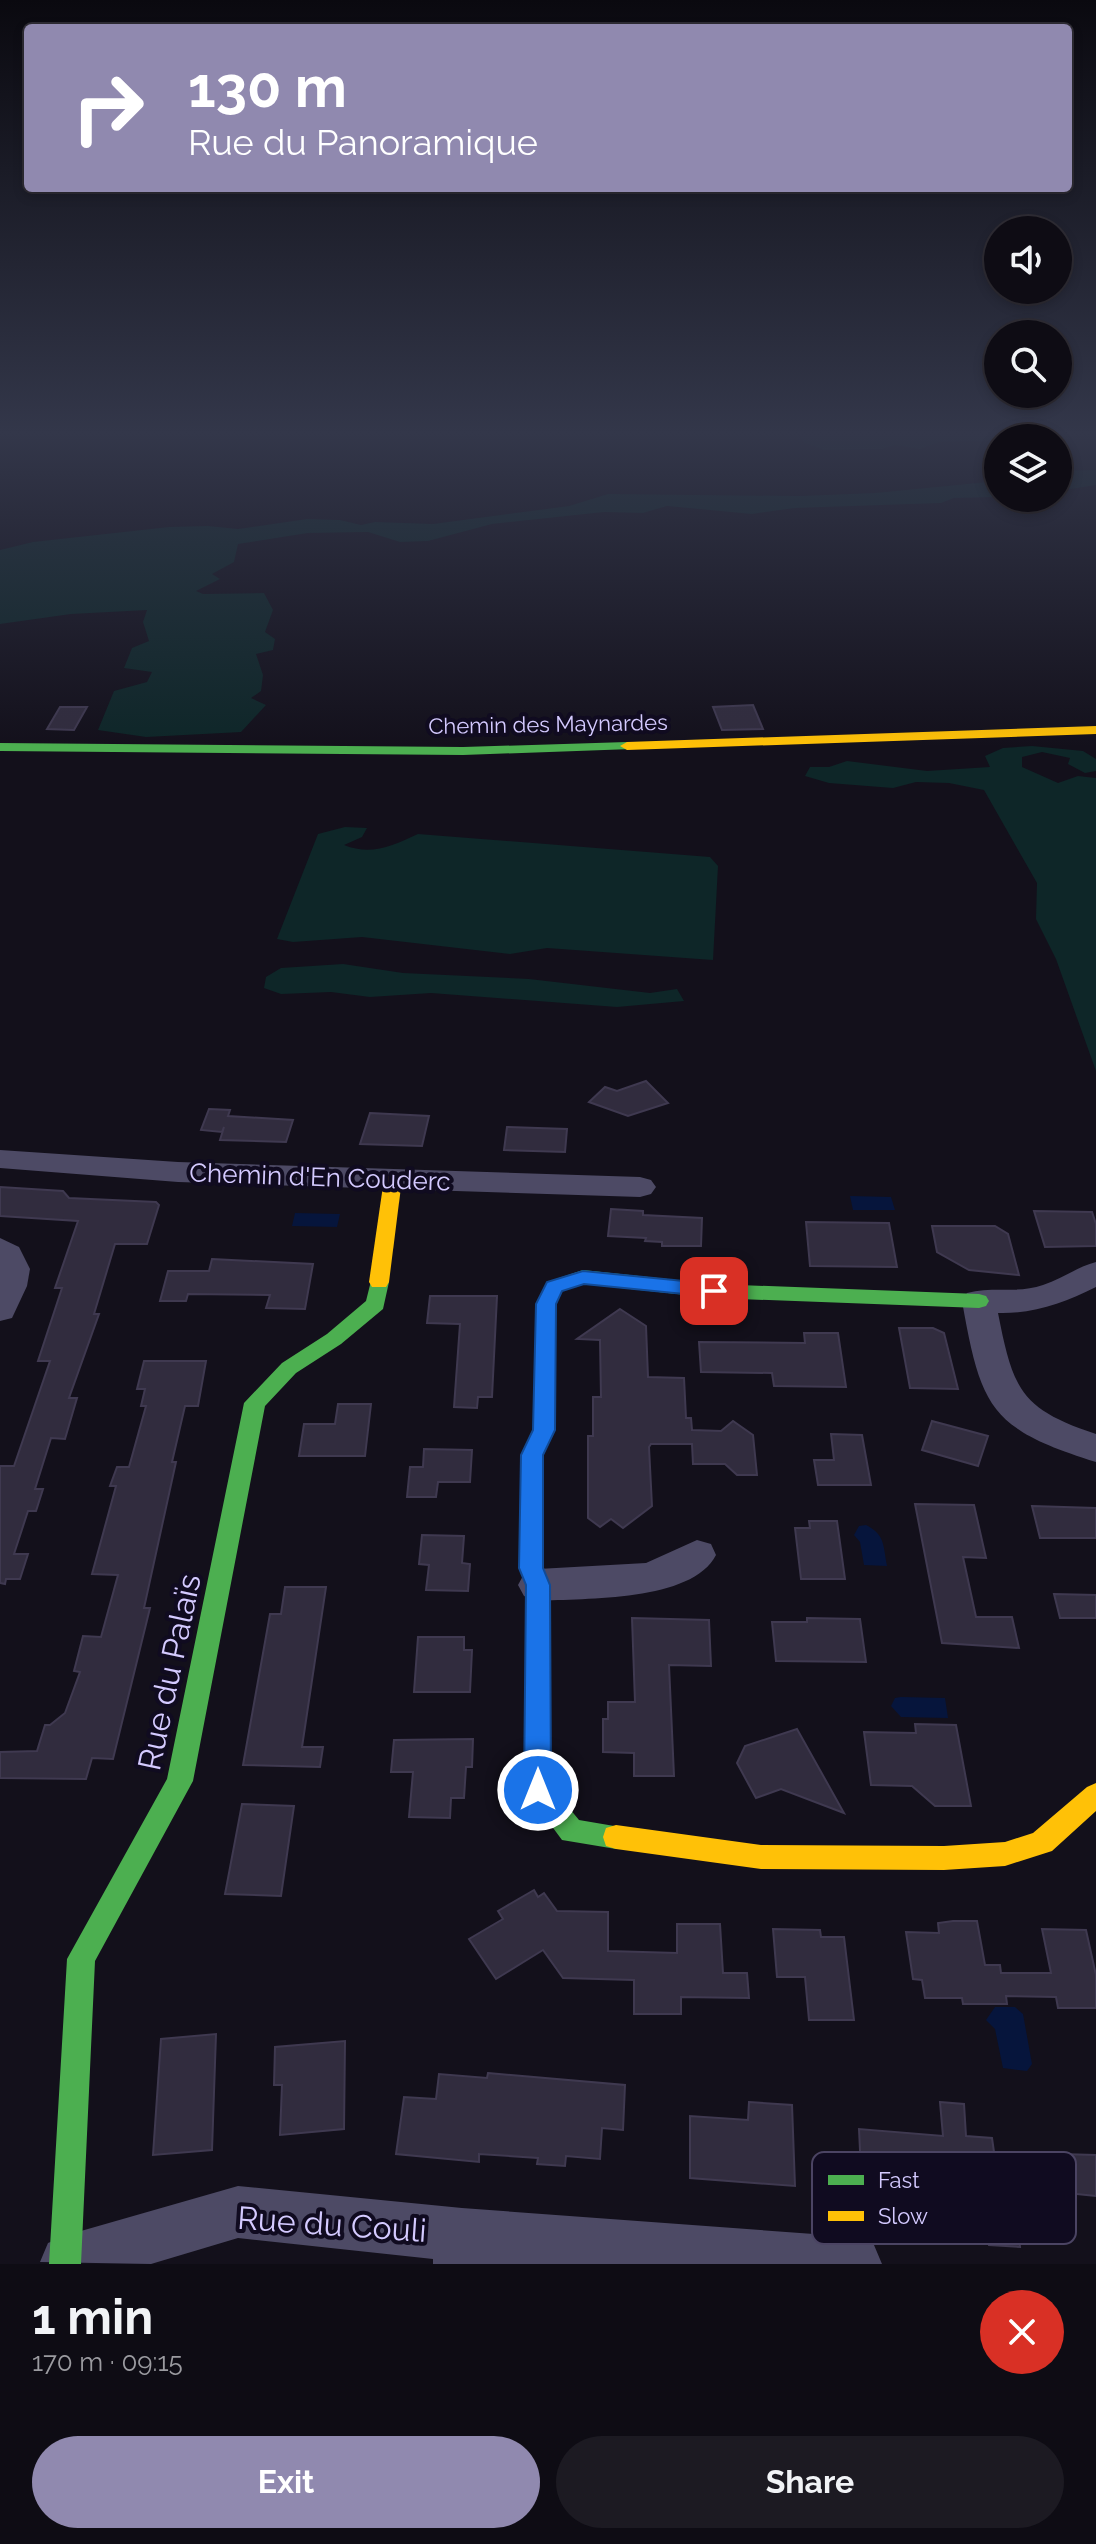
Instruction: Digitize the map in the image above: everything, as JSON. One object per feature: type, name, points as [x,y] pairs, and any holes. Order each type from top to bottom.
[{"type":"street","name":"Chemin des Maynardes","points":[[0,747],[463,751],[1096,730]]},
{"type":"street","name":"Chemin d'En Couderc","points":[[0,1159],[178,1172],[640,1187]]},
{"type":"street","name":"Rue du Palaïs","points":[[65,2263],[81,1959],[180,1781],[255,1403],[289,1368],[334,1339],[376,1304],[393,1179]]},
{"type":"street","points":[[0,1249],[13,1264],[14,1276],[0,1310]]},
{"type":"street","points":[[1096,1273],[1052,1295],[1017,1302],[714,1291],[583,1277],[554,1287],[546,1304],[544,1430],[532,1455],[531,1568],[538,1585],[538,1790],[572,1831],[761,1857],[944,1858],[1005,1854],[1042,1842],[1096,1796]]},
{"type":"street","points":[[979,1301],[988,1349],[1007,1401],[1028,1421],[1096,1448]]},
{"type":"street","points":[[538,1585],[652,1578],[697,1555]]},
{"type":"street","name":"Rue du Couli","points":[[65,2263],[238,2212],[461,2249],[855,2264]]},
{"type":"green space","points":[[91,536],[291,536],[238,544],[234,562],[212,574],[220,579],[196,591],[203,594],[264,593],[273,610],[265,632],[275,639],[273,650],[256,654],[263,675],[261,691],[251,698],[266,705],[241,732],[146,737],[98,730],[114,691],[147,682],[152,672],[124,668],[132,648],[149,641],[143,622],[147,610],[71,614],[0,624],[0,550],[33,542]]},
{"type":"green space","points":[[380,536],[448,536],[428,541],[400,542]]},
{"type":"green space","points":[[1032,746],[1083,751],[1096,759],[1096,771],[1085,773],[1068,764],[1070,758],[1042,752],[1022,757],[1022,767],[1058,783],[1078,776],[1096,778],[1096,1071],[1056,959],[1036,919],[1037,883],[984,790],[949,783],[916,782],[893,788],[829,783],[805,776],[810,767],[829,767],[847,761],[927,771],[990,767],[985,756],[1003,748]]},
{"type":"green space","points":[[345,827],[367,828],[362,837],[344,845],[363,850],[390,846],[418,834],[710,857],[718,866],[713,960],[547,948],[510,954],[362,937],[293,942],[277,939],[318,834]]},
{"type":"green space","points":[[343,964],[403,973],[529,979],[650,993],[677,989],[684,1001],[617,1007],[431,993],[370,997],[331,992],[281,994],[264,988],[266,977],[281,968]]},
{"type":"water","points":[[850,1196],[891,1197],[895,1210],[853,1210]]},
{"type":"water","points":[[295,1213],[340,1214],[337,1227],[292,1226]]},
{"type":"water","points":[[866,1525],[880,1537],[887,1566],[864,1565],[860,1542],[854,1535],[859,1526]]},
{"type":"water","points":[[895,1698],[945,1698],[948,1718],[901,1717],[891,1706]]},
{"type":"water","points":[[995,2007],[1015,2007],[1023,2014],[1032,2064],[1027,2071],[1003,2068],[995,2029],[986,2020]]},
{"type":"building","points":[[753,705],[763,729],[722,730],[713,707]]},
{"type":"building","points":[[60,707],[87,707],[74,730],[47,729]]},
{"type":"building","points":[[646,1081],[668,1103],[628,1116],[589,1102],[605,1087],[617,1091]]},
{"type":"building","points":[[209,1109],[230,1110],[228,1116],[293,1120],[286,1142],[220,1140],[224,1127],[222,1132],[201,1130]]},
{"type":"building","points":[[370,1113],[429,1116],[422,1146],[360,1144]]},
{"type":"building","points":[[507,1127],[567,1129],[565,1152],[504,1150]]},
{"type":"building","points":[[0,1187],[63,1191],[69,1198],[156,1202],[159,1205],[147,1244],[115,1244],[94,1314],[99,1314],[69,1398],[77,1398],[65,1439],[51,1438],[35,1489],[43,1489],[36,1511],[28,1511],[14,1554],[28,1554],[20,1579],[6,1579],[5,1584],[0,1583],[0,1466],[14,1466],[50,1361],[38,1361],[62,1288],[55,1288],[78,1221],[0,1216]]},
{"type":"building","points":[[611,1209],[643,1211],[643,1215],[702,1218],[701,1246],[662,1246],[662,1242],[645,1241],[646,1238],[608,1236]]},
{"type":"building","points":[[1034,1211],[1092,1212],[1096,1224],[1096,1246],[1045,1247]]},
{"type":"building","points":[[806,1222],[889,1223],[897,1267],[810,1266]]},
{"type":"building","points":[[932,1226],[995,1226],[1008,1234],[1019,1275],[969,1270],[937,1252]]},
{"type":"building","points":[[212,1259],[313,1264],[305,1309],[266,1308],[270,1295],[188,1294],[186,1301],[160,1301],[168,1271],[209,1271]]},
{"type":"building","points":[[430,1296],[497,1296],[492,1397],[478,1397],[477,1408],[454,1407],[460,1324],[427,1323]]},
{"type":"building","points":[[620,1309],[646,1326],[648,1377],[684,1378],[686,1418],[691,1418],[692,1430],[721,1431],[733,1421],[753,1435],[757,1475],[737,1475],[725,1464],[693,1464],[692,1444],[651,1444],[652,1506],[623,1528],[611,1519],[600,1527],[588,1518],[588,1436],[593,1436],[593,1397],[601,1397],[600,1340],[577,1339]]},
{"type":"building","points":[[899,1328],[933,1328],[944,1333],[958,1389],[910,1388]]},
{"type":"building","points":[[804,1333],[838,1333],[846,1387],[774,1386],[772,1373],[701,1372],[699,1342],[805,1343]]},
{"type":"building","points":[[144,1361],[206,1361],[198,1406],[185,1406],[144,1608],[150,1608],[113,1759],[92,1758],[86,1779],[0,1778],[0,1752],[37,1751],[45,1725],[50,1725],[65,1713],[80,1672],[74,1671],[83,1636],[101,1637],[118,1575],[92,1574],[116,1486],[110,1486],[117,1467],[129,1467],[146,1406],[141,1406],[145,1389],[137,1389]]},
{"type":"building","points":[[338,1404],[371,1404],[365,1456],[299,1456],[304,1424],[335,1424]]},
{"type":"building","points":[[932,1421],[988,1436],[978,1466],[922,1450]]},
{"type":"building","points":[[831,1434],[862,1435],[871,1485],[818,1485],[814,1460],[834,1460]]},
{"type":"building","points":[[424,1449],[472,1450],[470,1482],[438,1482],[436,1497],[407,1497],[410,1467],[423,1467]]},
{"type":"building","points":[[915,1504],[974,1505],[986,1558],[963,1557],[976,1617],[1012,1617],[1019,1648],[942,1643]]},
{"type":"building","points":[[1032,1506],[1096,1508],[1096,1538],[1040,1538]]},
{"type":"building","points":[[809,1521],[837,1521],[845,1579],[801,1579],[795,1528],[810,1528]]},
{"type":"building","points":[[422,1535],[464,1536],[462,1563],[470,1564],[468,1591],[426,1590],[429,1565],[419,1564]]},
{"type":"building","points":[[285,1587],[326,1587],[302,1747],[323,1747],[320,1767],[243,1765],[270,1614],[281,1614]]},
{"type":"building","points":[[1054,1594],[1096,1595],[1096,1618],[1060,1618]]},
{"type":"building","points":[[632,1618],[709,1620],[711,1666],[669,1665],[674,1776],[634,1776],[634,1753],[603,1752],[603,1719],[608,1719],[608,1702],[635,1702]]},
{"type":"building","points":[[807,1618],[860,1619],[866,1662],[776,1661],[772,1622],[807,1622]]},
{"type":"building","points":[[418,1637],[464,1637],[464,1650],[472,1650],[470,1692],[414,1692]]},
{"type":"building","points":[[915,1724],[956,1725],[971,1806],[935,1806],[912,1786],[871,1785],[864,1732],[916,1733]]},
{"type":"building","points":[[797,1729],[844,1813],[781,1789],[756,1798],[737,1763],[745,1746]]},
{"type":"building","points":[[473,1739],[472,1767],[466,1767],[464,1798],[451,1798],[450,1818],[409,1817],[413,1772],[391,1772],[394,1740]]},
{"type":"building","points":[[242,1804],[294,1806],[281,1896],[225,1894]]},
{"type":"building","points":[[534,1890],[538,1897],[544,1893],[557,1911],[608,1912],[608,1951],[677,1953],[677,1924],[720,1924],[723,1973],[747,1973],[749,1998],[681,1997],[681,2014],[634,2014],[634,1980],[563,1978],[543,1950],[496,1979],[469,1939],[503,1919],[498,1911]]},
{"type":"building","points":[[977,1921],[985,1965],[1000,1965],[1001,1973],[1051,1973],[1042,1929],[1086,1930],[1096,1975],[1096,2008],[1058,2008],[1056,1997],[1006,1996],[1007,2004],[963,2004],[962,1998],[925,1998],[922,1980],[913,1979],[906,1932],[939,1933],[938,1923]]},
{"type":"building","points":[[773,1929],[820,1930],[821,1937],[844,1937],[854,2020],[809,2020],[805,1977],[777,1977]]},
{"type":"building","points":[[216,2034],[212,2150],[153,2155],[161,2039]]},
{"type":"building","points":[[345,2041],[344,2129],[280,2135],[282,2085],[274,2085],[275,2047]]},
{"type":"building","points":[[488,2073],[625,2085],[623,2130],[602,2128],[600,2159],[566,2156],[565,2166],[537,2164],[538,2158],[479,2154],[479,2162],[396,2154],[404,2097],[436,2099],[439,2074],[487,2078]]},
{"type":"building","points":[[749,2102],[792,2105],[795,2186],[690,2178],[690,2116],[748,2120]]},
{"type":"building","points":[[940,2102],[964,2104],[966,2136],[992,2138],[994,2152],[860,2152],[859,2129],[943,2136]]},
{"type":"building","points":[[1076,2154],[1096,2155],[1096,2196],[1076,2194]]},
{"type":"building","points":[[1020,2244],[1020,2247],[989,2245]]},
{"type":"traffic: fast","points":[[0,747],[463,751],[627,746]]},
{"type":"traffic: fast","points":[[616,1837],[572,1831],[538,1790],[538,1585],[531,1568],[532,1455],[544,1430],[546,1304],[554,1287],[583,1277],[714,1291],[979,1301]]},
{"type":"traffic: fast","points":[[65,2264],[81,1959],[180,1781],[255,1403],[289,1368],[334,1339],[376,1304],[379,1282]]},
{"type":"traffic: slow","points":[[627,746],[1096,730]]},
{"type":"traffic: slow","points":[[379,1282],[393,1179]]},
{"type":"traffic: slow","points":[[616,1837],[761,1857],[944,1858],[1005,1854],[1042,1842],[1096,1795]]},
{"type":"route","points":[[538,1790],[538,1585],[531,1568],[532,1455],[544,1430],[546,1304],[554,1287],[583,1277],[714,1291]]}]
